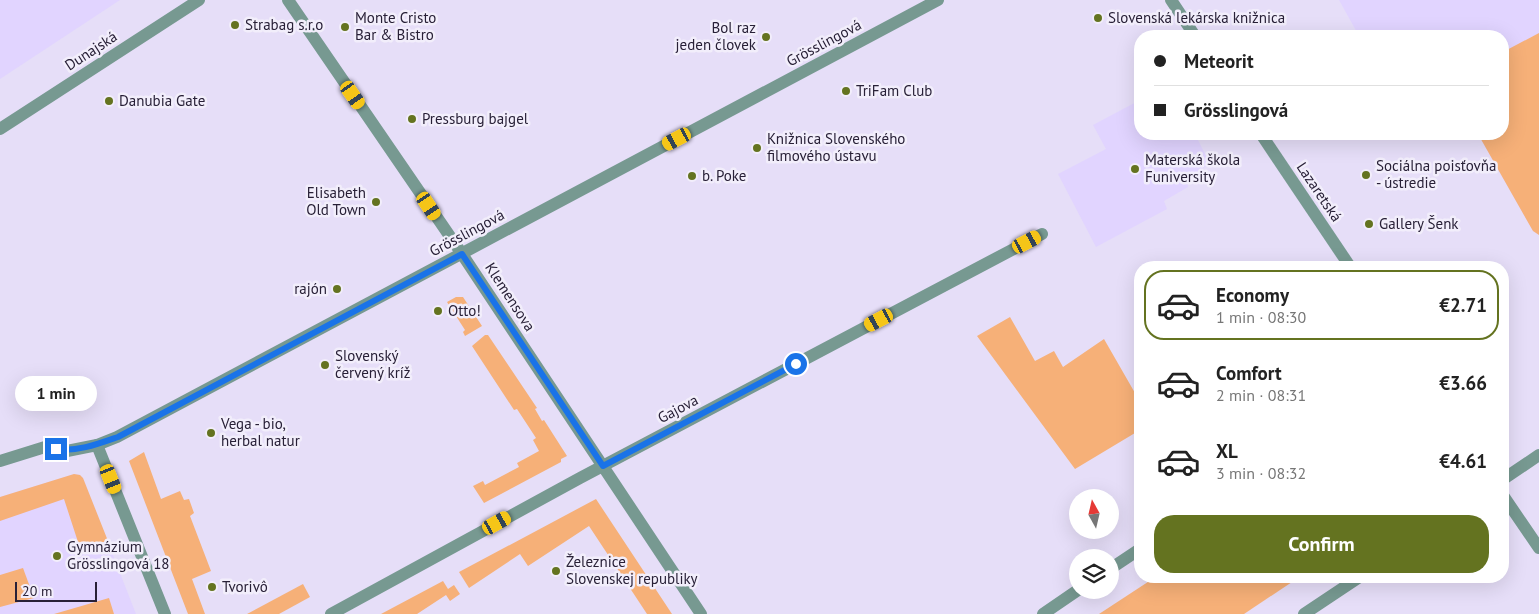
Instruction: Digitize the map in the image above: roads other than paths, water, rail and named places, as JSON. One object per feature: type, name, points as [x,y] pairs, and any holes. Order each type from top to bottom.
[{"type":"street","name":"Dunajská","points":[[0,129],[199,0]]},
{"type":"street","name":"Klemensova","points":[[288,0],[462,254],[701,614]]},
{"type":"street","name":"Grösslingová","points":[[0,461],[45,447],[67,451],[97,445],[118,437],[938,0]]},
{"type":"street","points":[[1171,0],[1191,30]]},
{"type":"street","name":"Lazaretská","points":[[1265,140],[1346,261]]},
{"type":"street","name":"Gajova","points":[[331,614],[351,609],[603,466],[1042,234]]},
{"type":"street","points":[[97,445],[165,614]]},
{"type":"street","points":[[1509,475],[1539,455]]},
{"type":"street","points":[[1509,504],[1539,548]]},
{"type":"street","points":[[1119,563],[1134,553]]},
{"type":"street","points":[[1304,614],[1350,583]]},
{"type":"street","points":[[1042,614],[1069,596]]},
{"type":"place","name":"Slovenská lekárska knižnica","points":[[1098,18]]},
{"type":"place","name":"Strabag s.r.o","points":[[235,25]]},
{"type":"place","name":"Monte Cristo Bar & Bistro","points":[[345,27]]},
{"type":"place","name":"Bol raz jeden človek","points":[[766,37]]},
{"type":"place","name":"TriFam Club","points":[[846,91]]},
{"type":"place","name":"Danubia Gate","points":[[109,101]]},
{"type":"place","name":"Pressburg bajgel","points":[[412,119]]},
{"type":"place","name":"Knižnica Slovenského filmového ústavu","points":[[757,148]]},
{"type":"place","name":"Materská škola Funiversity","points":[[1135,169]]},
{"type":"place","name":"Sociálna poisťovňa - ústredie","points":[[1366,175]]},
{"type":"place","name":"b. Poke","points":[[692,176]]},
{"type":"place","name":"Elisabeth Old Town","points":[[376,202]]},
{"type":"place","name":"Gallery Šenk","points":[[1369,224]]},
{"type":"place","name":"rajón","points":[[337,289]]},
{"type":"place","name":"Otto!","points":[[438,311]]},
{"type":"place","name":"Slovenský červený kríž","points":[[325,365]]},
{"type":"place","name":"Vega - bio, herbal natur","points":[[211,433]]},
{"type":"place","name":"Gymnázium Grösslingová 18","points":[[57,556]]},
{"type":"place","name":"Železnice Slovenskej republiky","points":[[556,571]]},
{"type":"place","name":"Tvorivô","points":[[212,587]]}]
